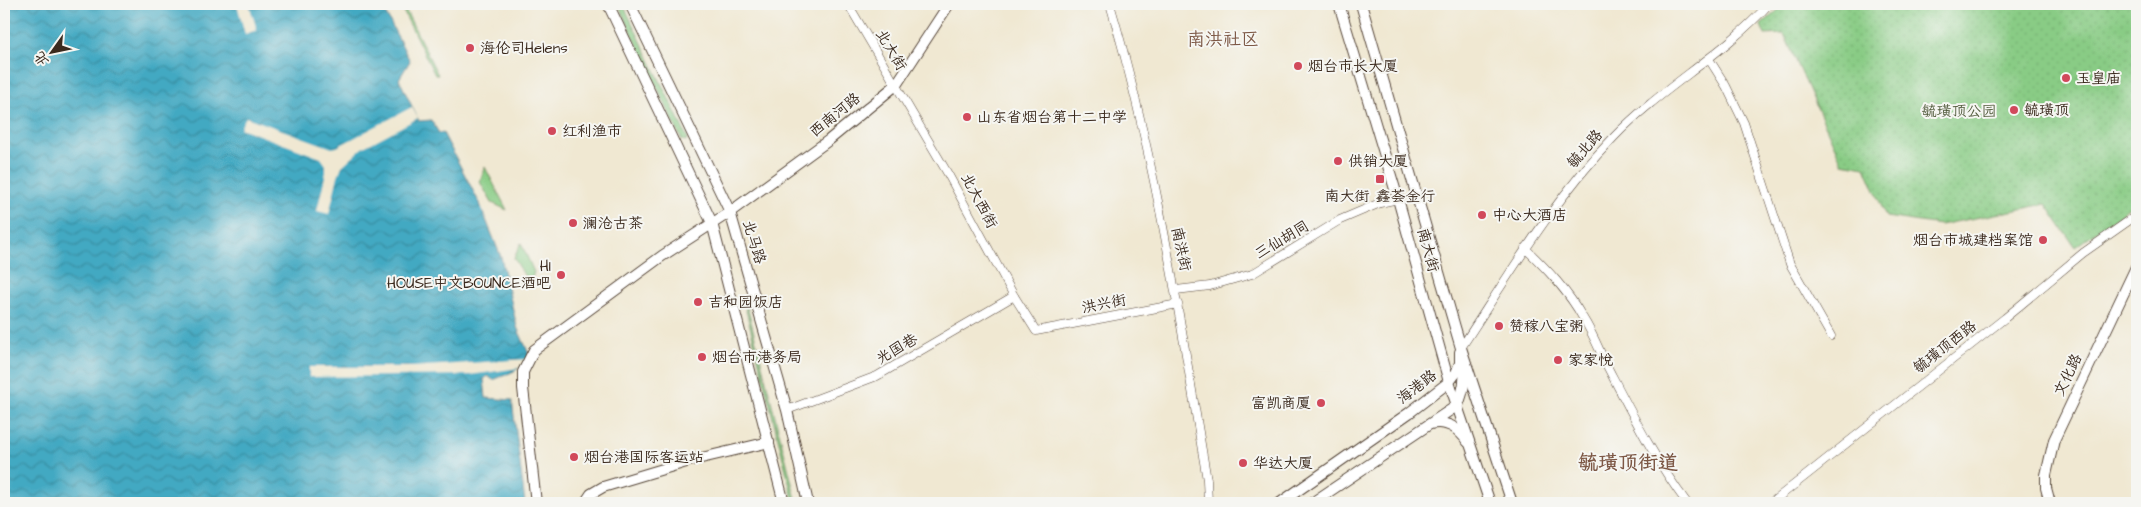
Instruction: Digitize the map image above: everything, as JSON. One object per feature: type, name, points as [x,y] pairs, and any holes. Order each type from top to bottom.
[{"type":"main road","points":[[608,4],[712,222],[784,503]]},
{"type":"main road","name":"北马路","points":[[630,4],[730,212],[786,410],[808,503]]},
{"type":"main road","name":"西南河路","points":[[536,503],[523,388],[523,372],[531,355],[541,344],[662,256],[730,212],[829,140],[896,85],[950,4]]},
{"type":"main road","name":"南大街","points":[[1339,4],[1398,199],[1449,382],[1490,503]]},
{"type":"main road","name":"南大街","points":[[1361,4],[1461,348],[1512,503]]},
{"type":"main road","name":"文化路","points":[[2050,503],[2046,488],[2046,475],[2054,440],[2137,266]]},
{"type":"main road","points":[[1312,503],[1458,405],[1463,392],[1465,376],[1461,348]]},
{"type":"main road","name":"海港路","points":[[1280,503],[1409,413],[1449,382],[1456,373],[1460,363],[1461,348]]},
{"type":"main road","points":[[1426,425],[1436,423],[1447,424],[1458,430],[1472,447]]},
{"type":"main road","points":[[586,503],[591,494],[603,487],[693,460],[769,442]]},
{"type":"street","name":"北大街","points":[[848,4],[896,85]]},
{"type":"street","name":"南洪街","points":[[1110,4],[1131,74],[1176,290],[1207,480],[1208,503]]},
{"type":"street","name":"毓北路","points":[[1461,348],[1525,248],[1568,190],[1615,136],[1670,88],[1709,59],[1769,4]]},
{"type":"street","points":[[1709,59],[1726,86],[1744,123],[1790,264],[1830,336]]},
{"type":"street","name":"北大西街","points":[[896,85],[948,174],[1014,296],[1036,331]]},
{"type":"street","name":"三仙胡同","points":[[1176,290],[1210,286],[1252,274],[1340,220],[1398,199]]},
{"type":"street","name":"毓璜顶西路","points":[[1771,503],[2005,318],[2083,252],[2137,215]]},
{"type":"street","points":[[1525,248],[1565,291],[1583,318],[1638,425],[1668,477],[1687,503]]},
{"type":"street","name":"光国巷","points":[[786,410],[877,376],[1014,296]]},
{"type":"street","name":"洪兴街","points":[[1036,331],[1178,304]]},
{"type":"green space","points":[[618,4],[623,4],[688,139],[686,141],[682,140]]},
{"type":"green space","name":"毓璜顶公园","points":[[1785,4],[2137,4],[2137,202],[2075,247],[2046,204],[1940,225],[1886,217],[1865,167],[1842,163],[1784,34],[1765,35],[1761,25]]},
{"type":"green space","points":[[400,5],[404,7],[438,75],[435,75]]},
{"type":"green space","points":[[485,167],[507,210],[492,203],[480,182]]},
{"type":"green space","points":[[521,243],[534,272],[530,285],[514,258]]},
{"type":"green space","points":[[745,298],[797,503],[794,503],[743,299]]},
{"type":"water","points":[[4,4],[381,4],[410,61],[399,79],[419,121],[431,120],[439,133],[443,133],[479,202],[501,257],[517,327],[529,354],[524,364],[514,371],[493,380],[488,376],[484,379],[486,398],[512,400],[525,503],[4,503]]},
{"type":"pier","points":[[237,4],[249,4],[257,30],[245,34]]},
{"type":"pier","points":[[412,107],[418,118],[362,148],[342,166],[329,214],[317,211],[326,172],[326,165],[321,158],[240,128],[246,117],[332,148]]},
{"type":"pier","points":[[528,359],[519,368],[470,375],[309,377],[309,367],[412,367]]},
{"type":"place","name":"海伦司Helens","points":[[470,48]]},
{"type":"place","name":"烟台市长大厦","points":[[1298,66]]},
{"type":"place","name":"玉皇庙","points":[[2066,78]]},
{"type":"place","name":"毓璜顶","points":[[2014,110]]},
{"type":"place","name":"山东省烟台第十二中学","points":[[967,117]]},
{"type":"place","name":"红利渔市","points":[[552,131]]},
{"type":"place","name":"供销大厦","points":[[1338,161]]},
{"type":"place","name":"南大街 鑫荟金行","points":[[1380,179]]},
{"type":"place","name":"中心大酒店","points":[[1482,215]]},
{"type":"place","name":"澜沧古茶","points":[[573,223]]},
{"type":"place","name":"烟台市城建档案馆","points":[[2043,240]]},
{"type":"place","name":"HI HOUSE中文BOUNCE酒吧","points":[[561,275]]},
{"type":"place","name":"吉和园饭店","points":[[698,302]]},
{"type":"place","name":"赞稼八宝粥","points":[[1499,326]]},
{"type":"place","name":"烟台市港务局","points":[[702,357]]},
{"type":"place","name":"家家悦","points":[[1558,360]]},
{"type":"place","name":"富凯商厦","points":[[1321,403]]},
{"type":"place","name":"烟台港国际客运站","points":[[574,457]]},
{"type":"place","name":"华达大厦","points":[[1243,463]]},
{"type":"district","name":"南洪社区","points":[[1223,39]]},
{"type":"district","name":"毓璜顶街道","points":[[1628,463]]}]
